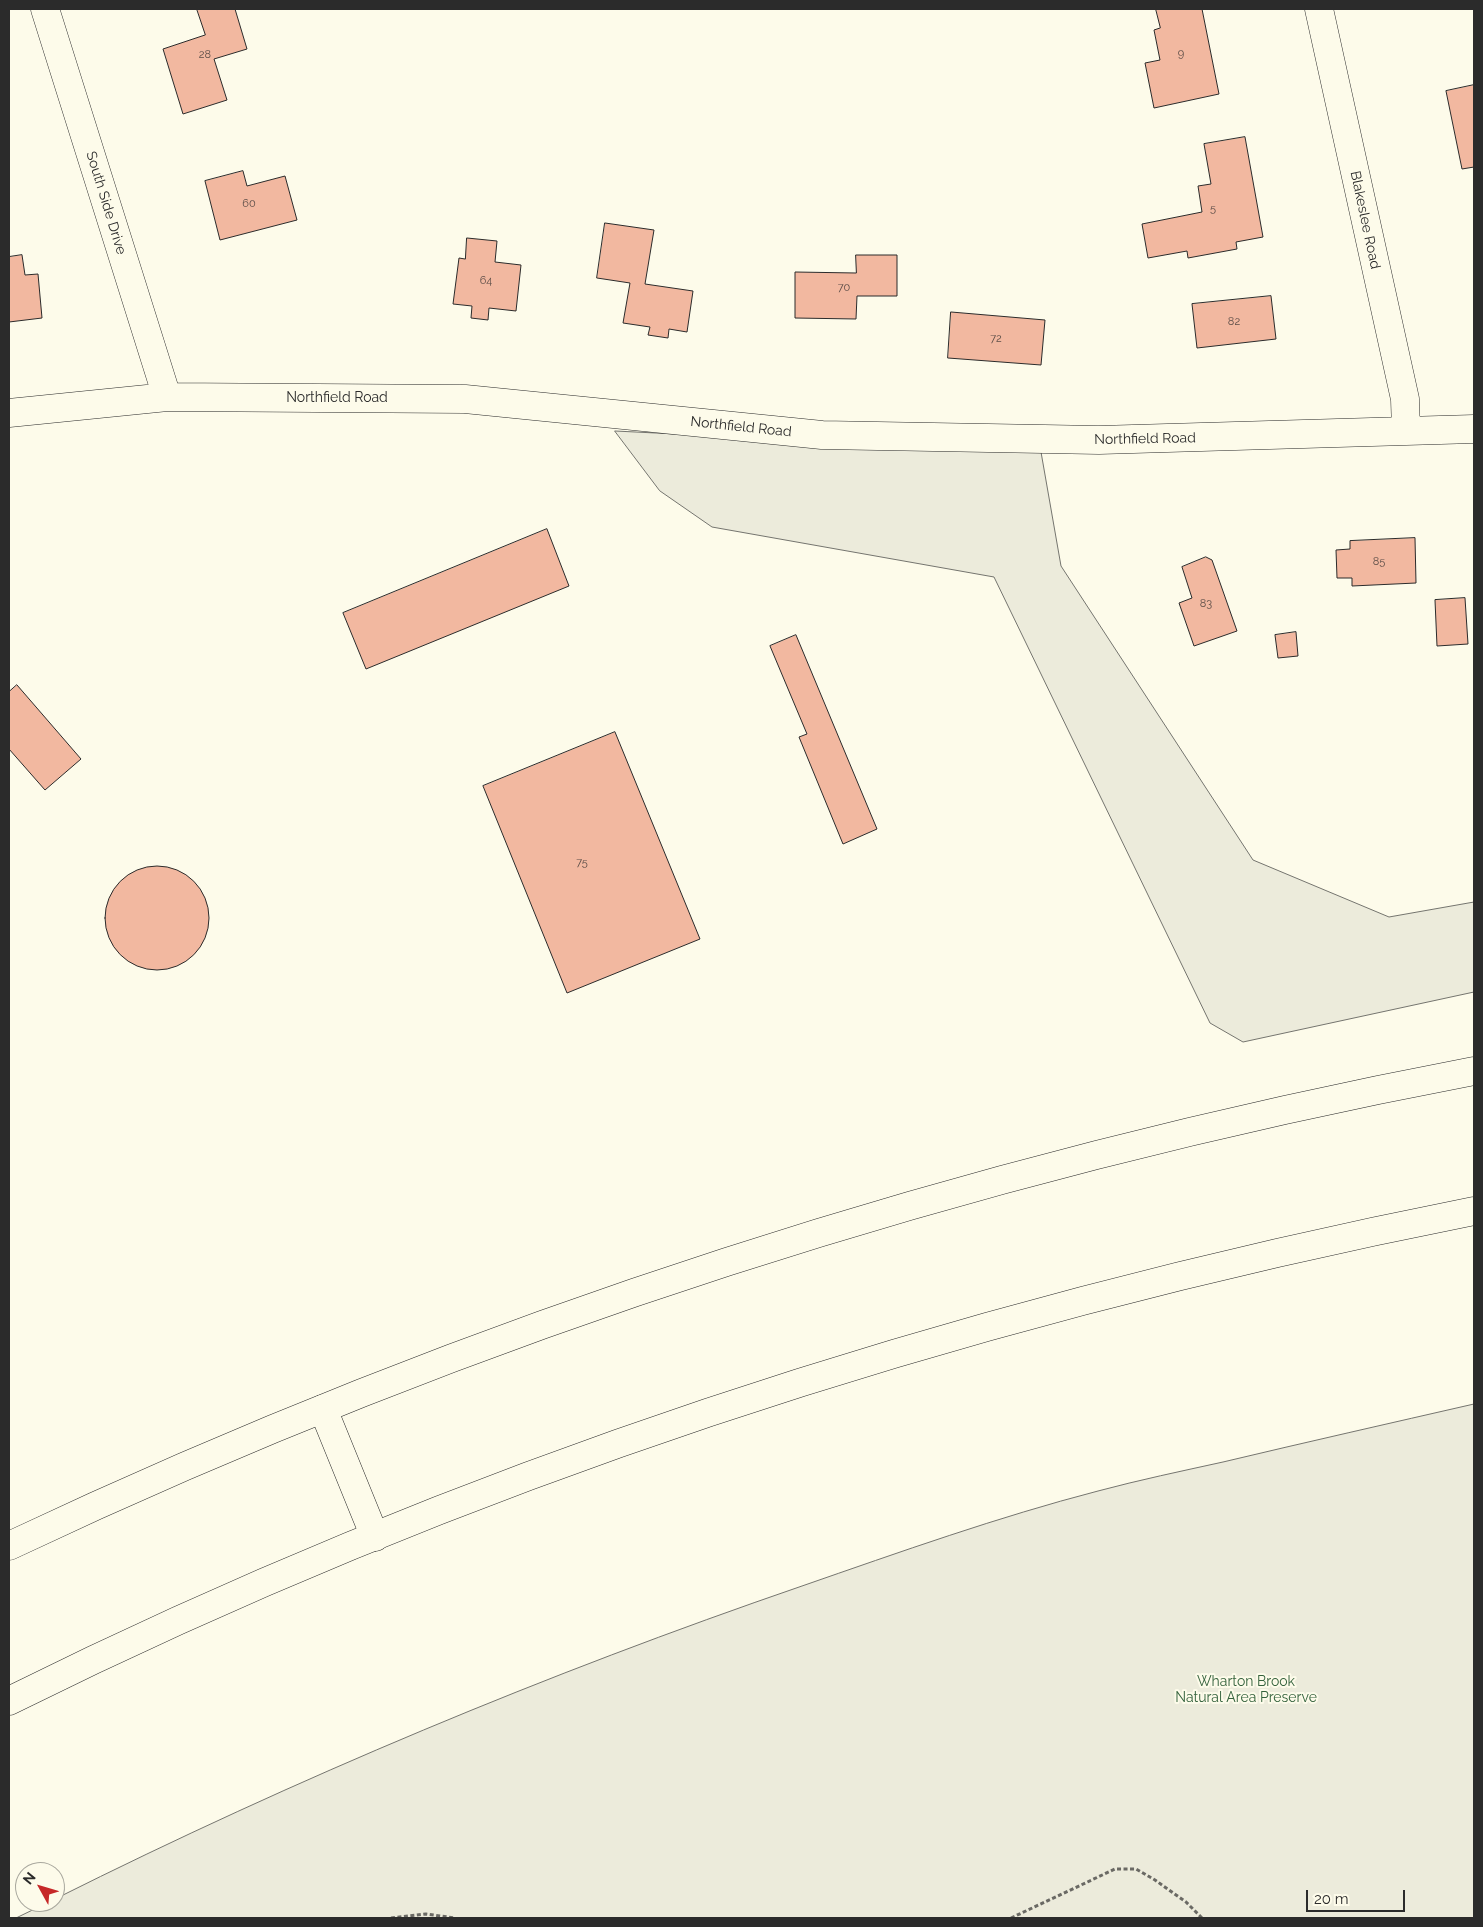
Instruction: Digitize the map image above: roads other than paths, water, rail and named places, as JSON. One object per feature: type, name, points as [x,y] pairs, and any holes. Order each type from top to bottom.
[{"type":"main road","name":"South Side Drive","points":[[46,9],[166,397]]},
{"type":"main road","name":"Blakeslee Road","points":[[1319,9],[1405,399],[1406,431]]},
{"type":"main road","name":"Northfield Road","points":[[9,413],[166,397],[464,399],[822,435],[1099,440],[1474,429]]},
{"type":"main road","points":[[9,1546],[76,1514],[323,1408],[535,1327],[783,1244],[1006,1178],[1147,1142],[1275,1112],[1474,1071]]},
{"type":"main road","points":[[9,1701],[159,1630],[286,1573],[375,1537],[482,1494],[639,1437],[784,1388],[942,1340],[1121,1291],[1320,1243],[1474,1211]]},
{"type":"main road","points":[[323,1408],[375,1537]]},
{"type":"park label","name":"Wharton Brook Natural Area Preserve","points":[[1246,1690]]}]
